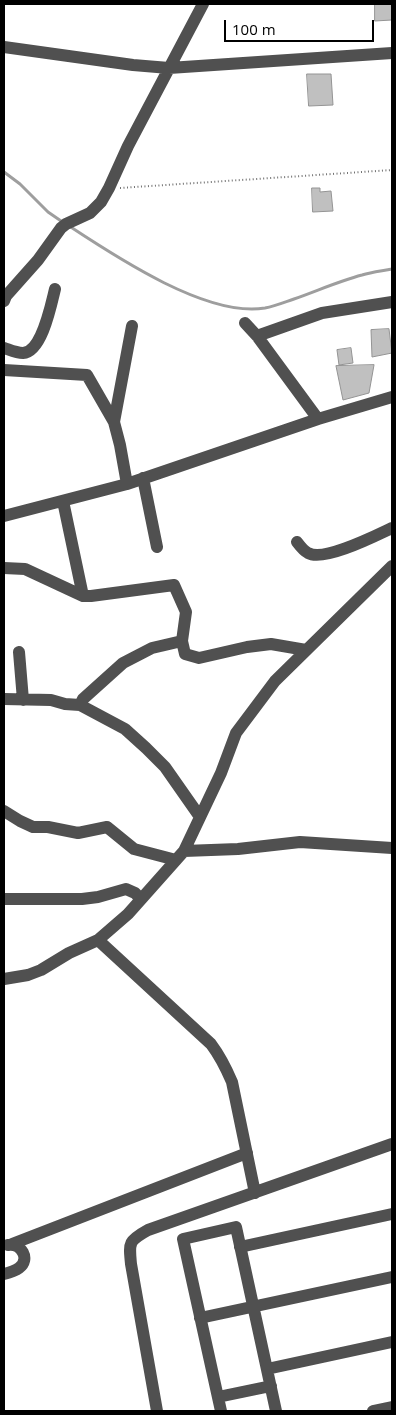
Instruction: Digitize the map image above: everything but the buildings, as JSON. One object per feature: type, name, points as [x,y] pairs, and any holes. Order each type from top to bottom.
[{"type":"street","points":[[4,301],[6,296],[38,260],[61,228],[90,213],[101,202],[128,146],[203,4]]},
{"type":"street","points":[[4,47],[169,68],[392,53]]},
{"type":"street","points":[[4,348],[24,353],[34,346],[43,332],[55,290]]},
{"type":"street","points":[[257,336],[322,313],[392,302]]},
{"type":"street","points":[[245,322],[318,419]]},
{"type":"street","points":[[114,422],[132,326]]},
{"type":"street","points":[[4,370],[88,375],[114,422],[127,484]]},
{"type":"street","points":[[4,516],[127,484],[318,419],[392,397]]},
{"type":"street","points":[[143,478],[157,548]]},
{"type":"street","points":[[63,501],[83,596]]},
{"type":"street","points":[[297,542],[307,553],[318,556],[330,554],[392,528]]},
{"type":"street","points":[[4,979],[28,975],[41,970],[69,953],[98,940],[128,914],[180,856],[222,773],[236,733],[275,681],[392,566]]},
{"type":"street","points":[[4,568],[25,569],[83,596],[174,585],[186,612],[182,641],[185,654],[198,658],[246,647],[271,644],[306,650]]},
{"type":"street","points":[[80,705],[83,699],[123,663],[152,648],[182,641]]},
{"type":"street","points":[[19,652],[23,700]]},
{"type":"street","points":[[4,699],[51,700],[65,704],[80,705],[125,729],[165,767],[200,817]]},
{"type":"street","points":[[4,811],[33,827],[48,827],[78,833],[107,827],[134,849],[180,856],[300,842],[392,848]]},
{"type":"street","points":[[4,899],[82,899],[98,897],[126,889],[135,892],[141,899]]},
{"type":"street","points":[[98,940],[210,1044],[227,1068],[232,1082],[255,1193]]},
{"type":"street","points":[[157,1411],[131,1264],[130,1250],[133,1239],[148,1230],[392,1144]]},
{"type":"street","points":[[8,1245],[247,1153]]},
{"type":"street","points":[[240,1247],[392,1214]]},
{"type":"street","points":[[221,1411],[183,1239],[236,1227],[276,1411]]},
{"type":"street","points":[[4,1274],[19,1268],[24,1259],[21,1249],[17,1246],[8,1245]]},
{"type":"street","points":[[200,1318],[392,1277]]},
{"type":"street","points":[[267,1369],[392,1342]]},
{"type":"street","points":[[218,1397],[271,1386]]},
{"type":"street","points":[[373,1411],[392,1407]]},
{"type":"path","points":[[109,188],[392,170]]},
{"type":"waterway","points":[[4,172],[20,184],[48,212],[64,223]]},
{"type":"waterway","points":[[69,226],[137,268],[190,295],[217,304],[242,309],[269,307],[353,277],[392,269]]}]
